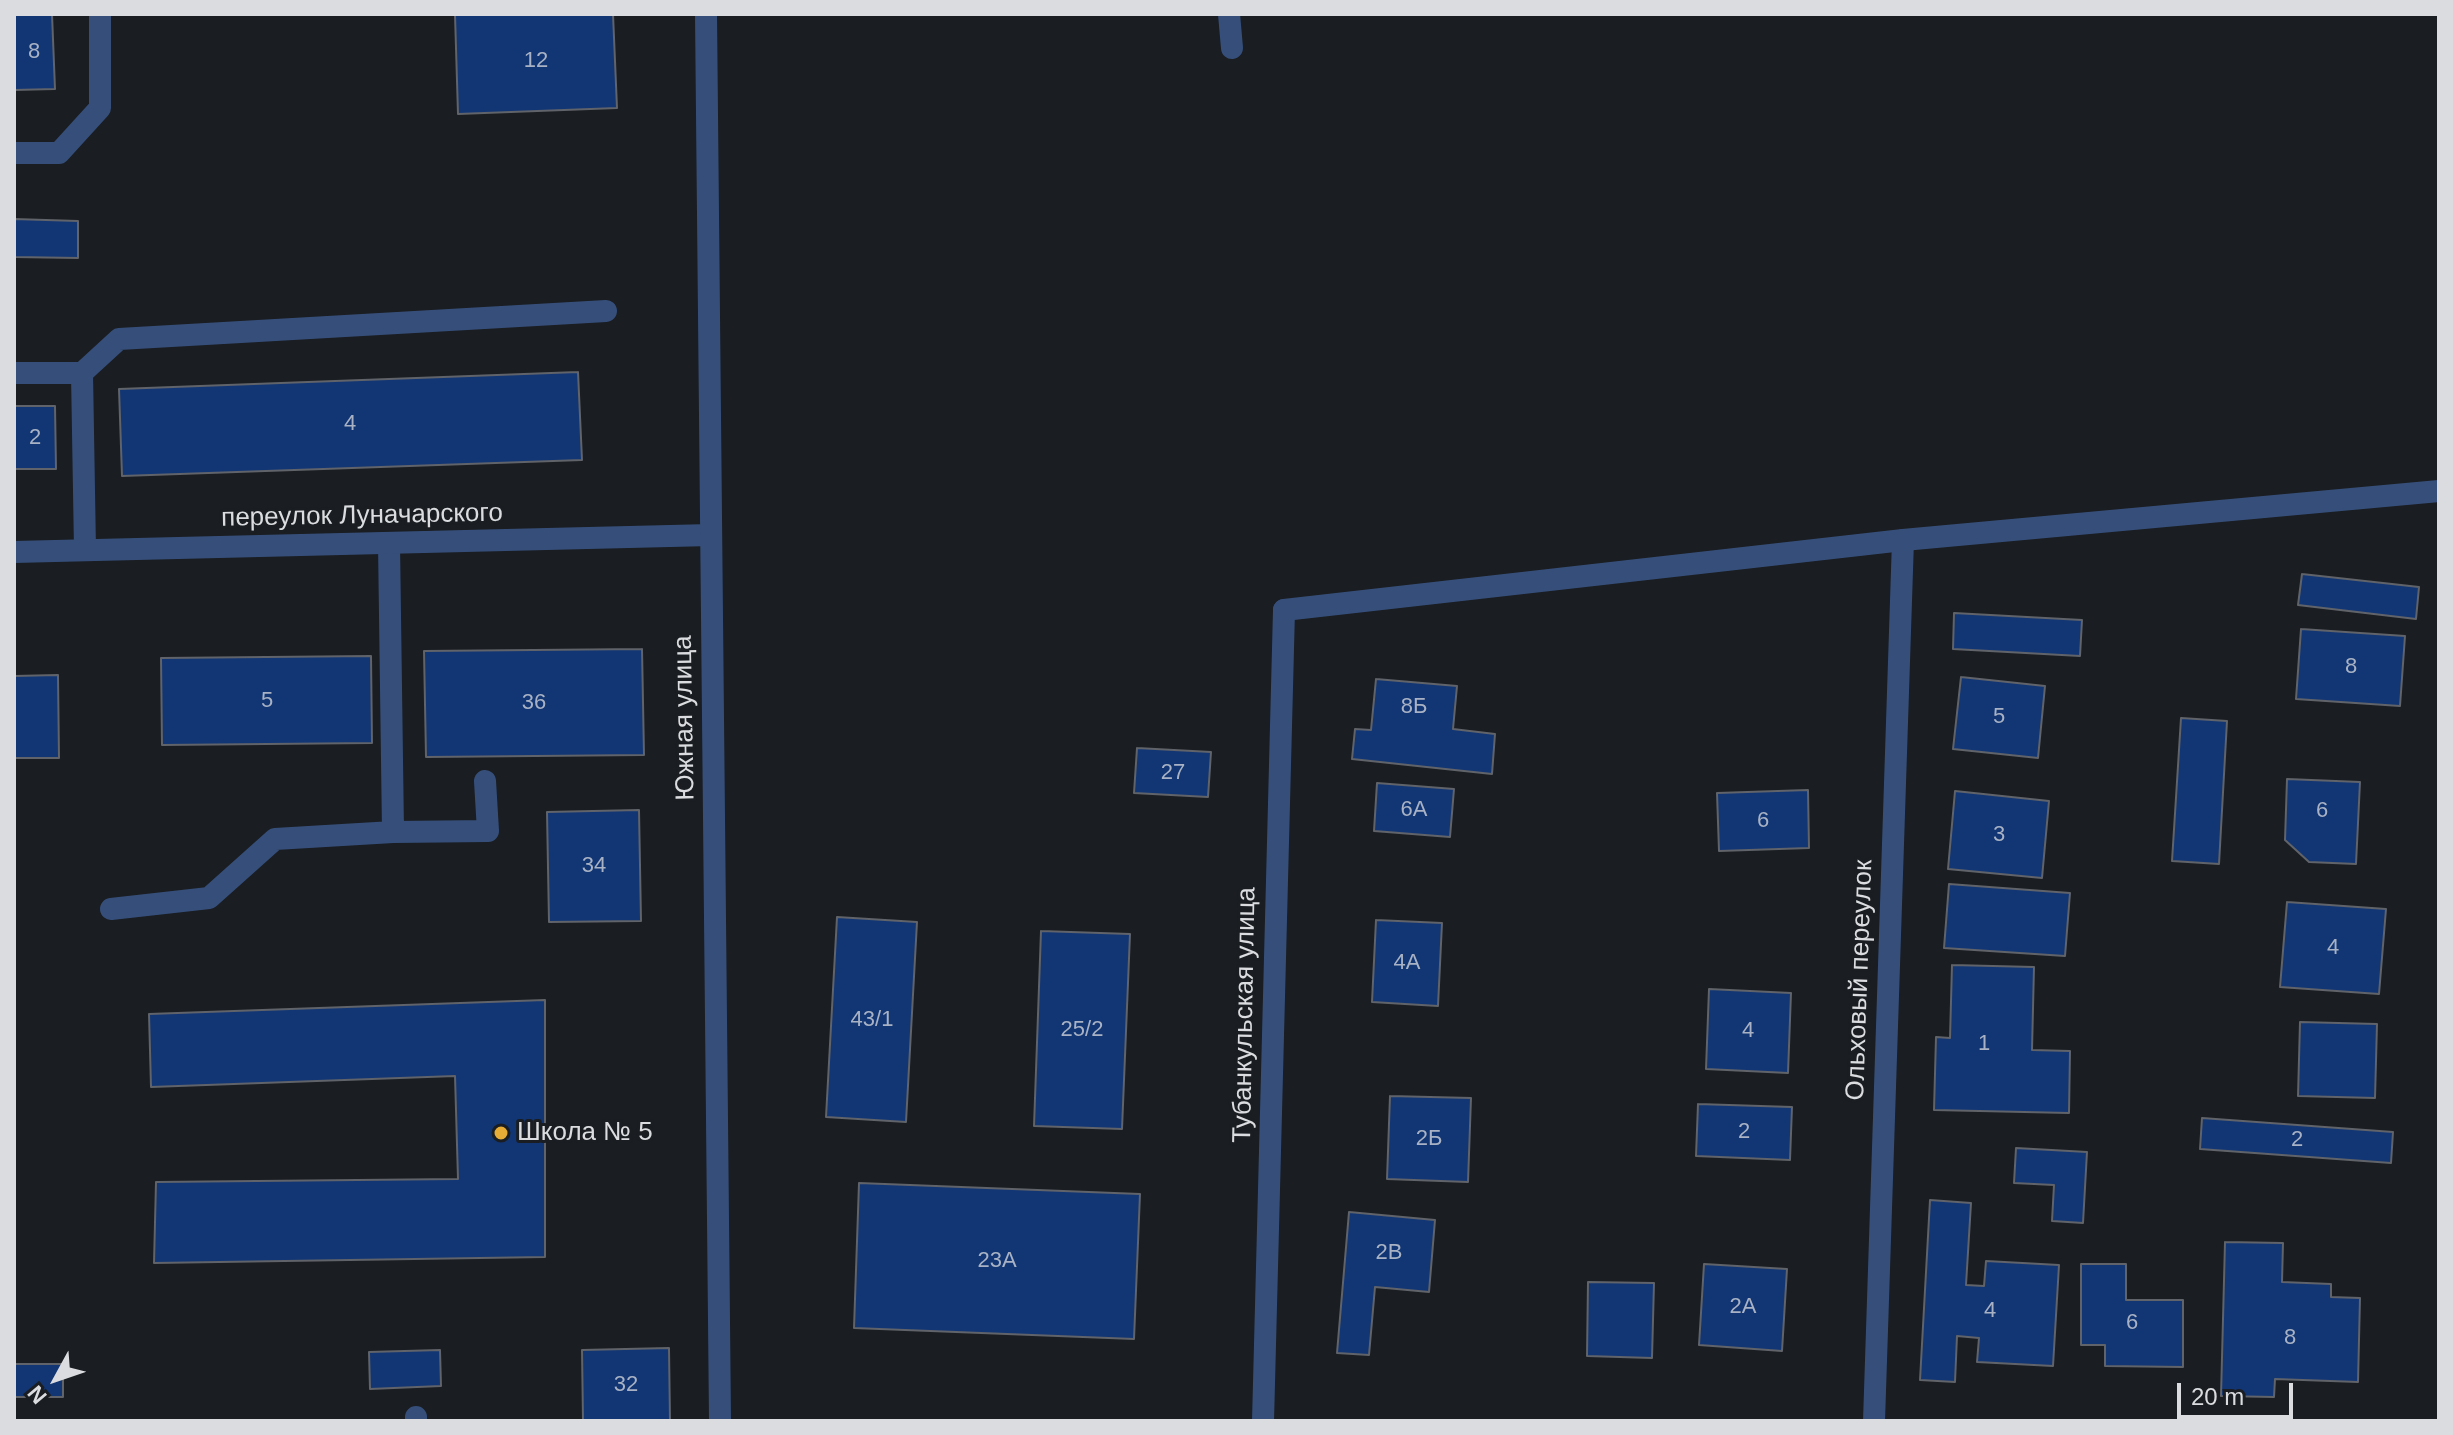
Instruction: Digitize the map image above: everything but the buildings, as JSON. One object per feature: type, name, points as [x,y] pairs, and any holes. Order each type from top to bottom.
[{"type":"street","points":[[14,153],[59,153],[100,108],[100,14]]},
{"type":"street","name":"Южная улица","points":[[706,14],[720,1421]]},
{"type":"street","points":[[1229,14],[1232,48]]},
{"type":"street","points":[[14,373],[82,373],[119,339],[606,311]]},
{"type":"street","points":[[82,373],[85,550]]},
{"type":"street","points":[[1903,540],[2439,491]]},
{"type":"street","name":"переулок Луначарского","points":[[14,552],[711,535]]},
{"type":"street","name":"Тубанкульская улица","points":[[1263,1421],[1284,610],[1903,540]]},
{"type":"street","name":"Ольховый переулок","points":[[1874,1421],[1903,540]]},
{"type":"street","points":[[389,543],[393,832]]},
{"type":"street","points":[[111,909],[209,898],[275,839],[393,832],[488,831],[485,781]]},
{"type":"place","name":"Школа № 5","points":[[501,1133]]}]
